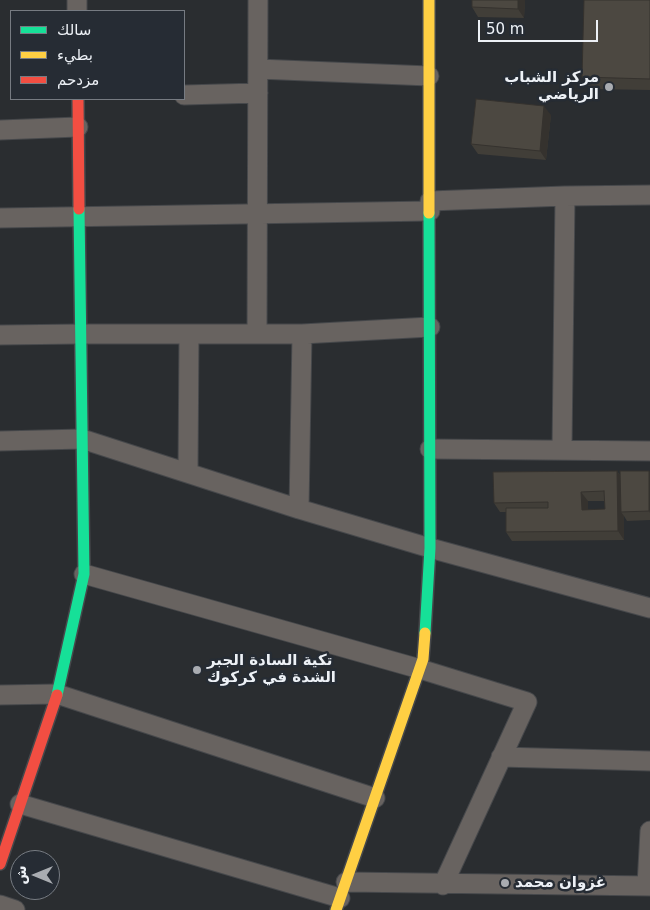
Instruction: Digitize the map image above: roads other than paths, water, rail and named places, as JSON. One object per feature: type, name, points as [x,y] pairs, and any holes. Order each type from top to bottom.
[{"type":"street","points":[[257,334],[258,0]]},
{"type":"street","points":[[341,897],[423,658],[430,548],[429,0]]},
{"type":"street","points":[[258,69],[429,76]]},
{"type":"street","points":[[185,95],[258,93]]},
{"type":"street","points":[[0,864],[4,842],[20,804],[57,694],[84,574],[78,100]]},
{"type":"street","points":[[0,130],[78,128]]},
{"type":"street","points":[[0,218],[257,213],[430,206],[565,196],[650,195]]},
{"type":"street","points":[[562,450],[565,196]]},
{"type":"street","points":[[0,335],[302,334],[430,328]]},
{"type":"street","points":[[188,473],[189,334]]},
{"type":"street","points":[[299,509],[302,334]]},
{"type":"street","points":[[0,441],[82,439],[299,509],[430,548],[650,608]]},
{"type":"street","points":[[430,449],[650,451]]},
{"type":"street","points":[[84,574],[420,669],[528,702],[443,885]]},
{"type":"street","points":[[0,695],[57,694],[375,798]]},
{"type":"street","points":[[501,757],[650,761]]},
{"type":"street","points":[[20,804],[341,897],[443,885],[648,886],[650,831]]},
{"type":"street","points":[[0,905],[15,910]]},
{"type":"place","name":"مركز الشباب الرياضي","points":[[609,87]]},
{"type":"place","name":"تكية السادة الجبر الشدة في كركوك","points":[[197,670]]},
{"type":"place","name":"غزوان محمد","points":[[505,883]]}]
